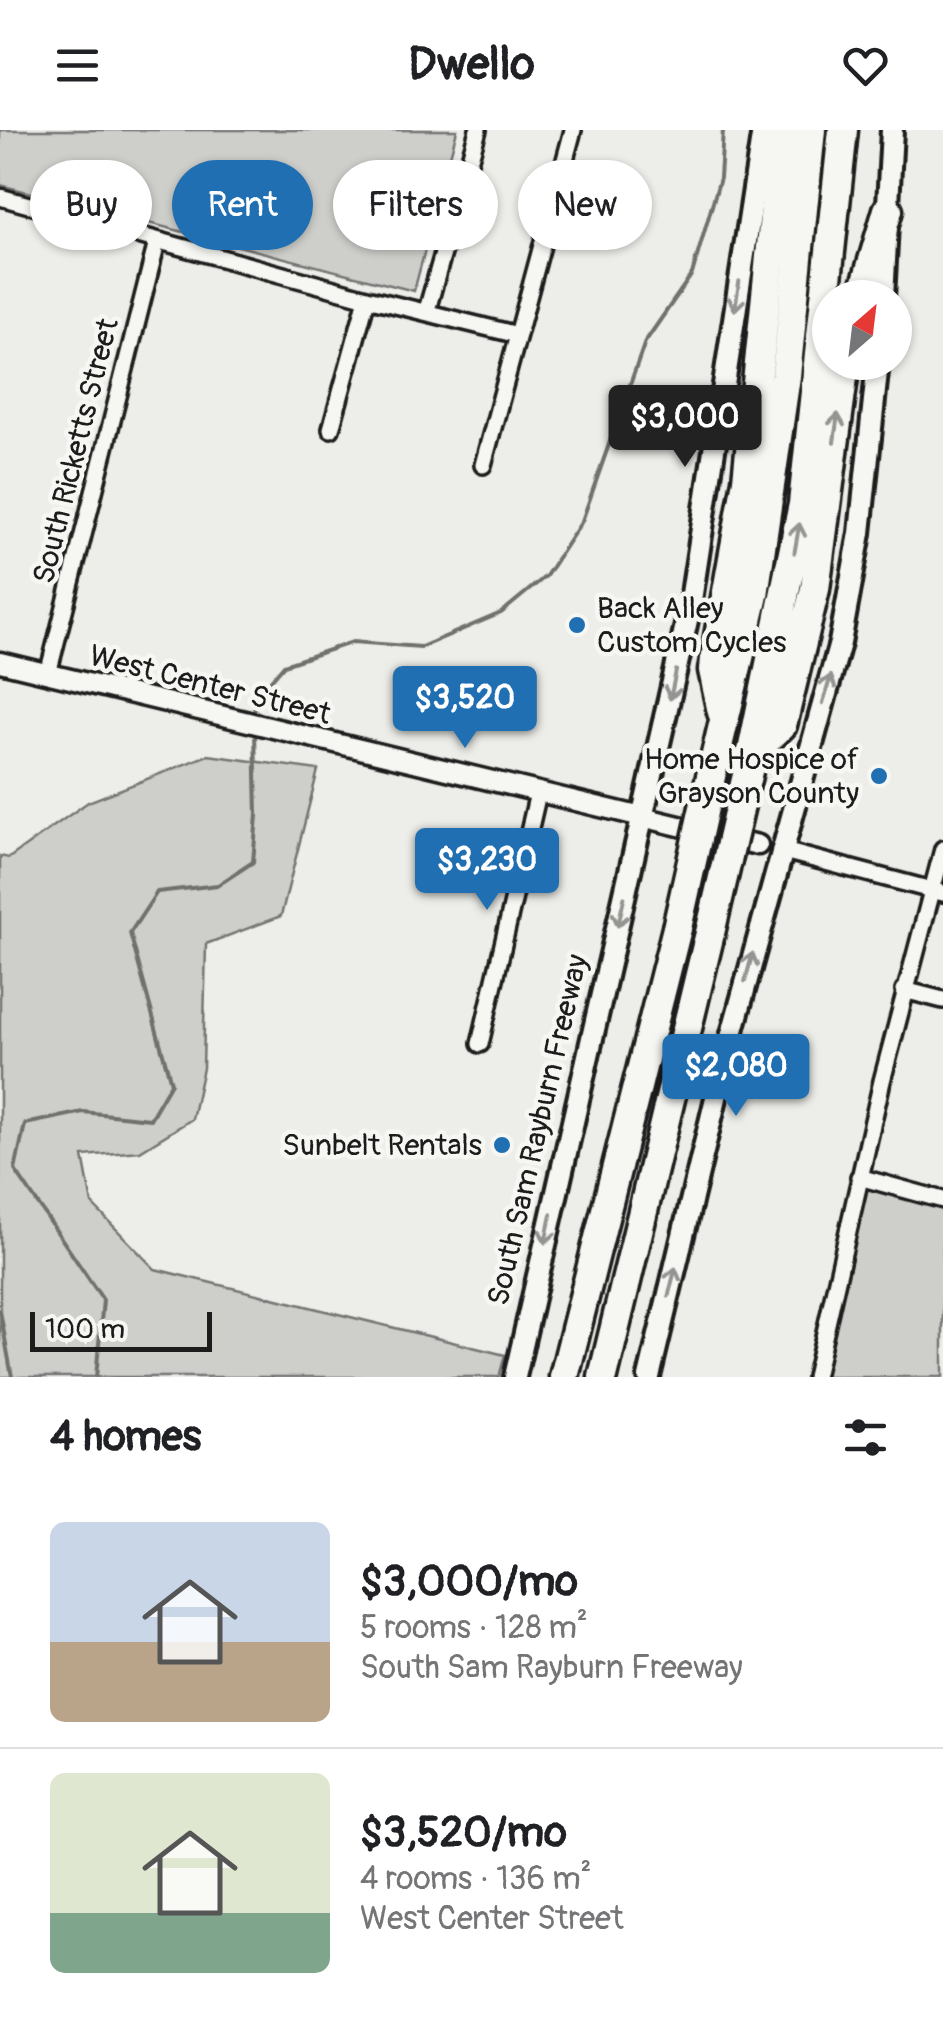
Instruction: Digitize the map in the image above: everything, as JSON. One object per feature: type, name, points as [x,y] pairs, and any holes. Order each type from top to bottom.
[{"type":"highway","points":[[723,720],[712,670],[747,480],[783,130]]},
{"type":"highway","points":[[564,1377],[754,595],[786,376],[811,130]]},
{"type":"highway","points":[[603,1377],[751,762],[803,504],[843,130]]},
{"type":"highway","points":[[867,280],[888,210]]},
{"type":"highway","points":[[751,762],[782,724],[810,608],[842,380]]},
{"type":"main road","name":"South Sam Rayburn Freeway","points":[[515,1377],[690,607],[763,130]]},
{"type":"main road","points":[[884,280],[892,130]]},
{"type":"main road","points":[[649,1377],[780,850],[840,643],[860,533],[876,380]]},
{"type":"street","points":[[427,310],[478,130]]},
{"type":"street","points":[[483,465],[573,130]]},
{"type":"street","points":[[0,196],[157,242],[518,335]]},
{"type":"street","name":"South Ricketts Street","points":[[48,674],[157,242]]},
{"type":"street","points":[[331,429],[367,298]]},
{"type":"street","name":"West Center Street","points":[[0,662],[758,845]]},
{"type":"street","points":[[480,1044],[538,793]]},
{"type":"street","points":[[816,1377],[904,990],[938,891],[943,848]]},
{"type":"street","points":[[780,850],[938,891]]},
{"type":"street","points":[[904,990],[943,1000]]},
{"type":"street","points":[[859,1177],[943,1200]]},
{"type":"shaded area","points":[[0,130],[457,130],[449,160],[333,160],[333,250],[425,250],[414,291],[254,250],[313,250],[313,160],[172,160],[172,229],[152,224],[152,160],[30,160],[30,193],[0,185]]},
{"type":"shaded area","points":[[208,755],[318,770],[281,916],[206,944],[203,1068],[192,1119],[140,1151],[83,1156],[92,1204],[155,1269],[505,1355],[499,1377],[0,1377],[0,856],[9,858],[88,802]]},
{"type":"shaded area","points":[[866,1188],[943,1208],[943,1377],[819,1377]]},
{"type":"waterway","points":[[255,717],[254,700],[284,665],[353,642],[421,647],[501,613],[546,576],[582,521],[645,342],[692,274],[720,178],[723,130]]},
{"type":"waterway","points":[[96,1377],[103,1300],[15,1170],[25,1124],[83,1112],[150,1119],[171,1083],[130,933],[157,892],[218,885],[253,862],[257,815],[255,731]]},
{"type":"waterway","points":[[0,1311],[12,1377]]},
{"type":"place","name":"Back Alley Custom Cycles","points":[[577,625]]},
{"type":"place","name":"Home Hospice of Grayson County","points":[[879,776]]},
{"type":"place","name":"Sunbelt Rentals","points":[[502,1145]]}]
